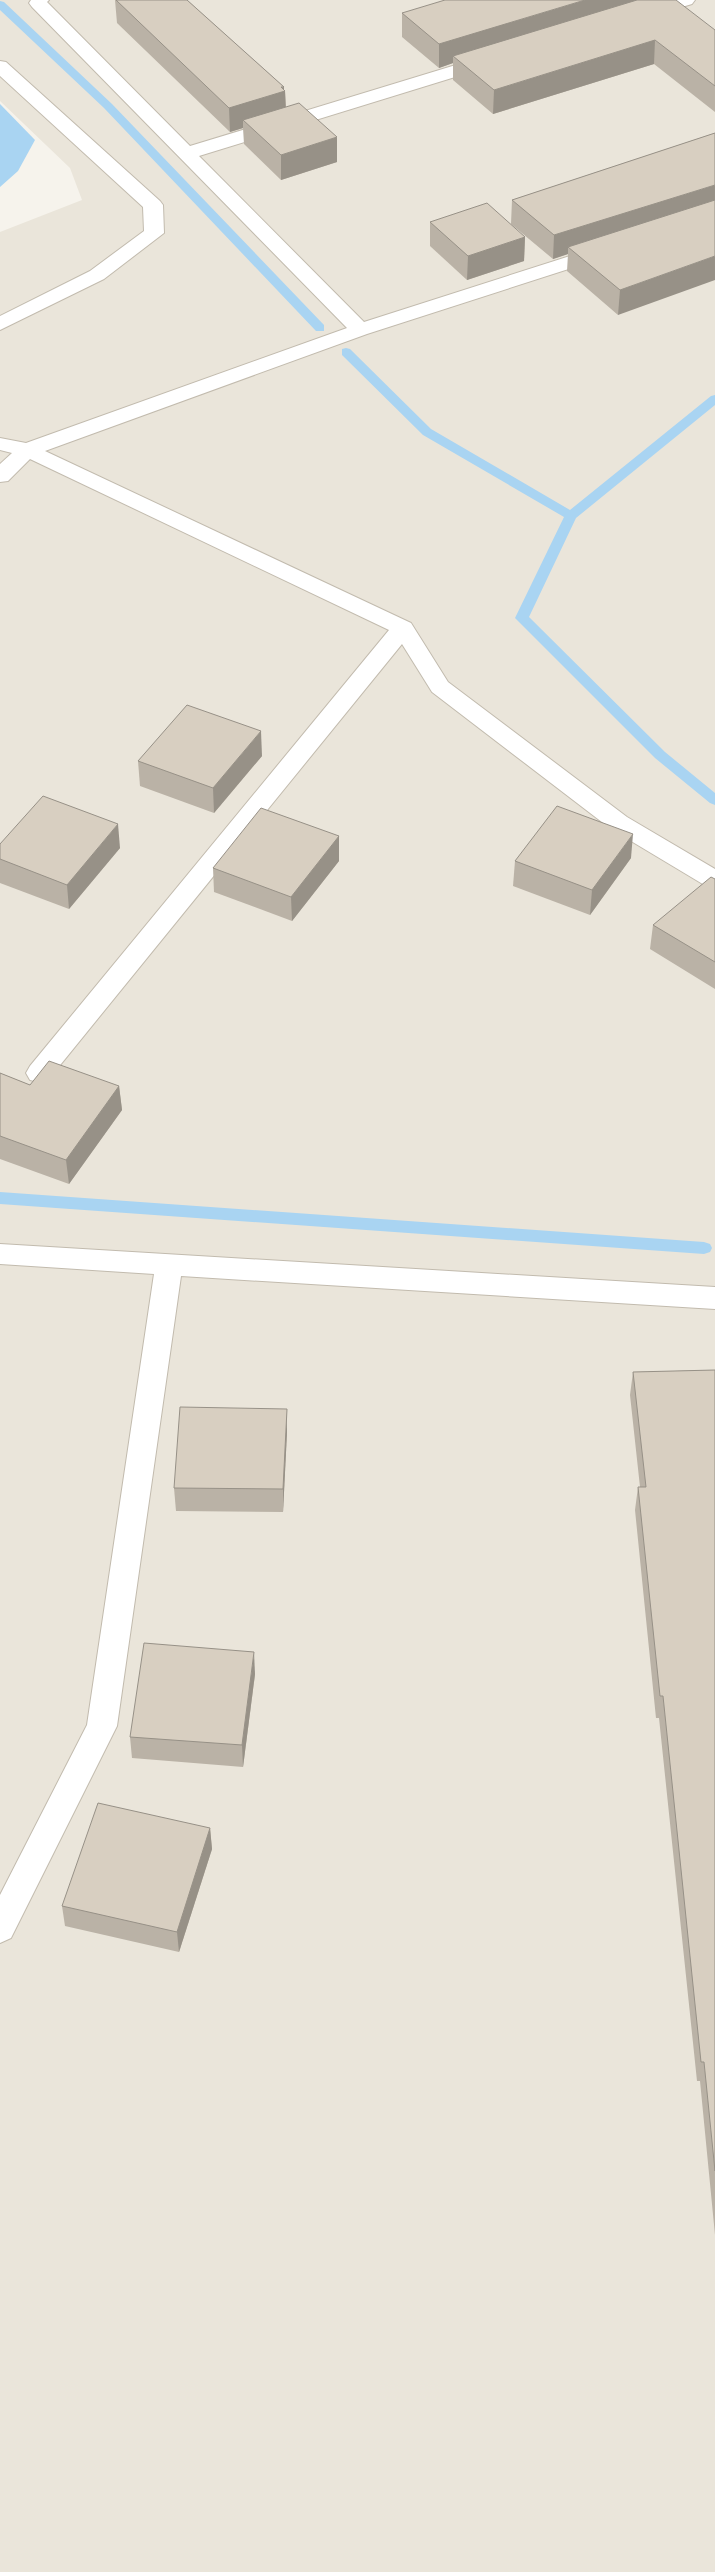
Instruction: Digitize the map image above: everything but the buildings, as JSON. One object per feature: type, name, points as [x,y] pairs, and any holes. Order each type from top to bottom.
[{"type":"street","points":[[40,0],[38,3],[360,330]]},
{"type":"street","points":[[629,18],[686,0]]},
{"type":"street","points":[[185,154],[506,55]]},
{"type":"street","points":[[0,66],[152,205],[154,233],[97,275],[0,324]]},
{"type":"street","points":[[0,476],[27,450],[360,330],[622,245]]},
{"type":"street","points":[[0,444],[27,450],[403,628],[440,687],[619,823],[715,880]]},
{"type":"street","points":[[39,1073],[403,628]]},
{"type":"street","points":[[0,1254],[715,1298]]},
{"type":"street","points":[[0,1928],[102,1726],[169,1264]]},
{"type":"shaded area","points":[[0,0],[715,0],[715,2572],[0,2572],[0,232],[82,200],[70,168],[0,101]]},
{"type":"water","points":[[0,104],[35,140],[18,171],[0,187]]},
{"type":"waterway","points":[[0,4],[108,106],[320,328]]},
{"type":"waterway","points":[[346,352],[427,432],[571,516]]},
{"type":"waterway","points":[[571,516],[715,399]]},
{"type":"waterway","points":[[571,516],[522,618],[660,755],[715,800]]},
{"type":"waterway","points":[[0,1198],[704,1248]]}]
